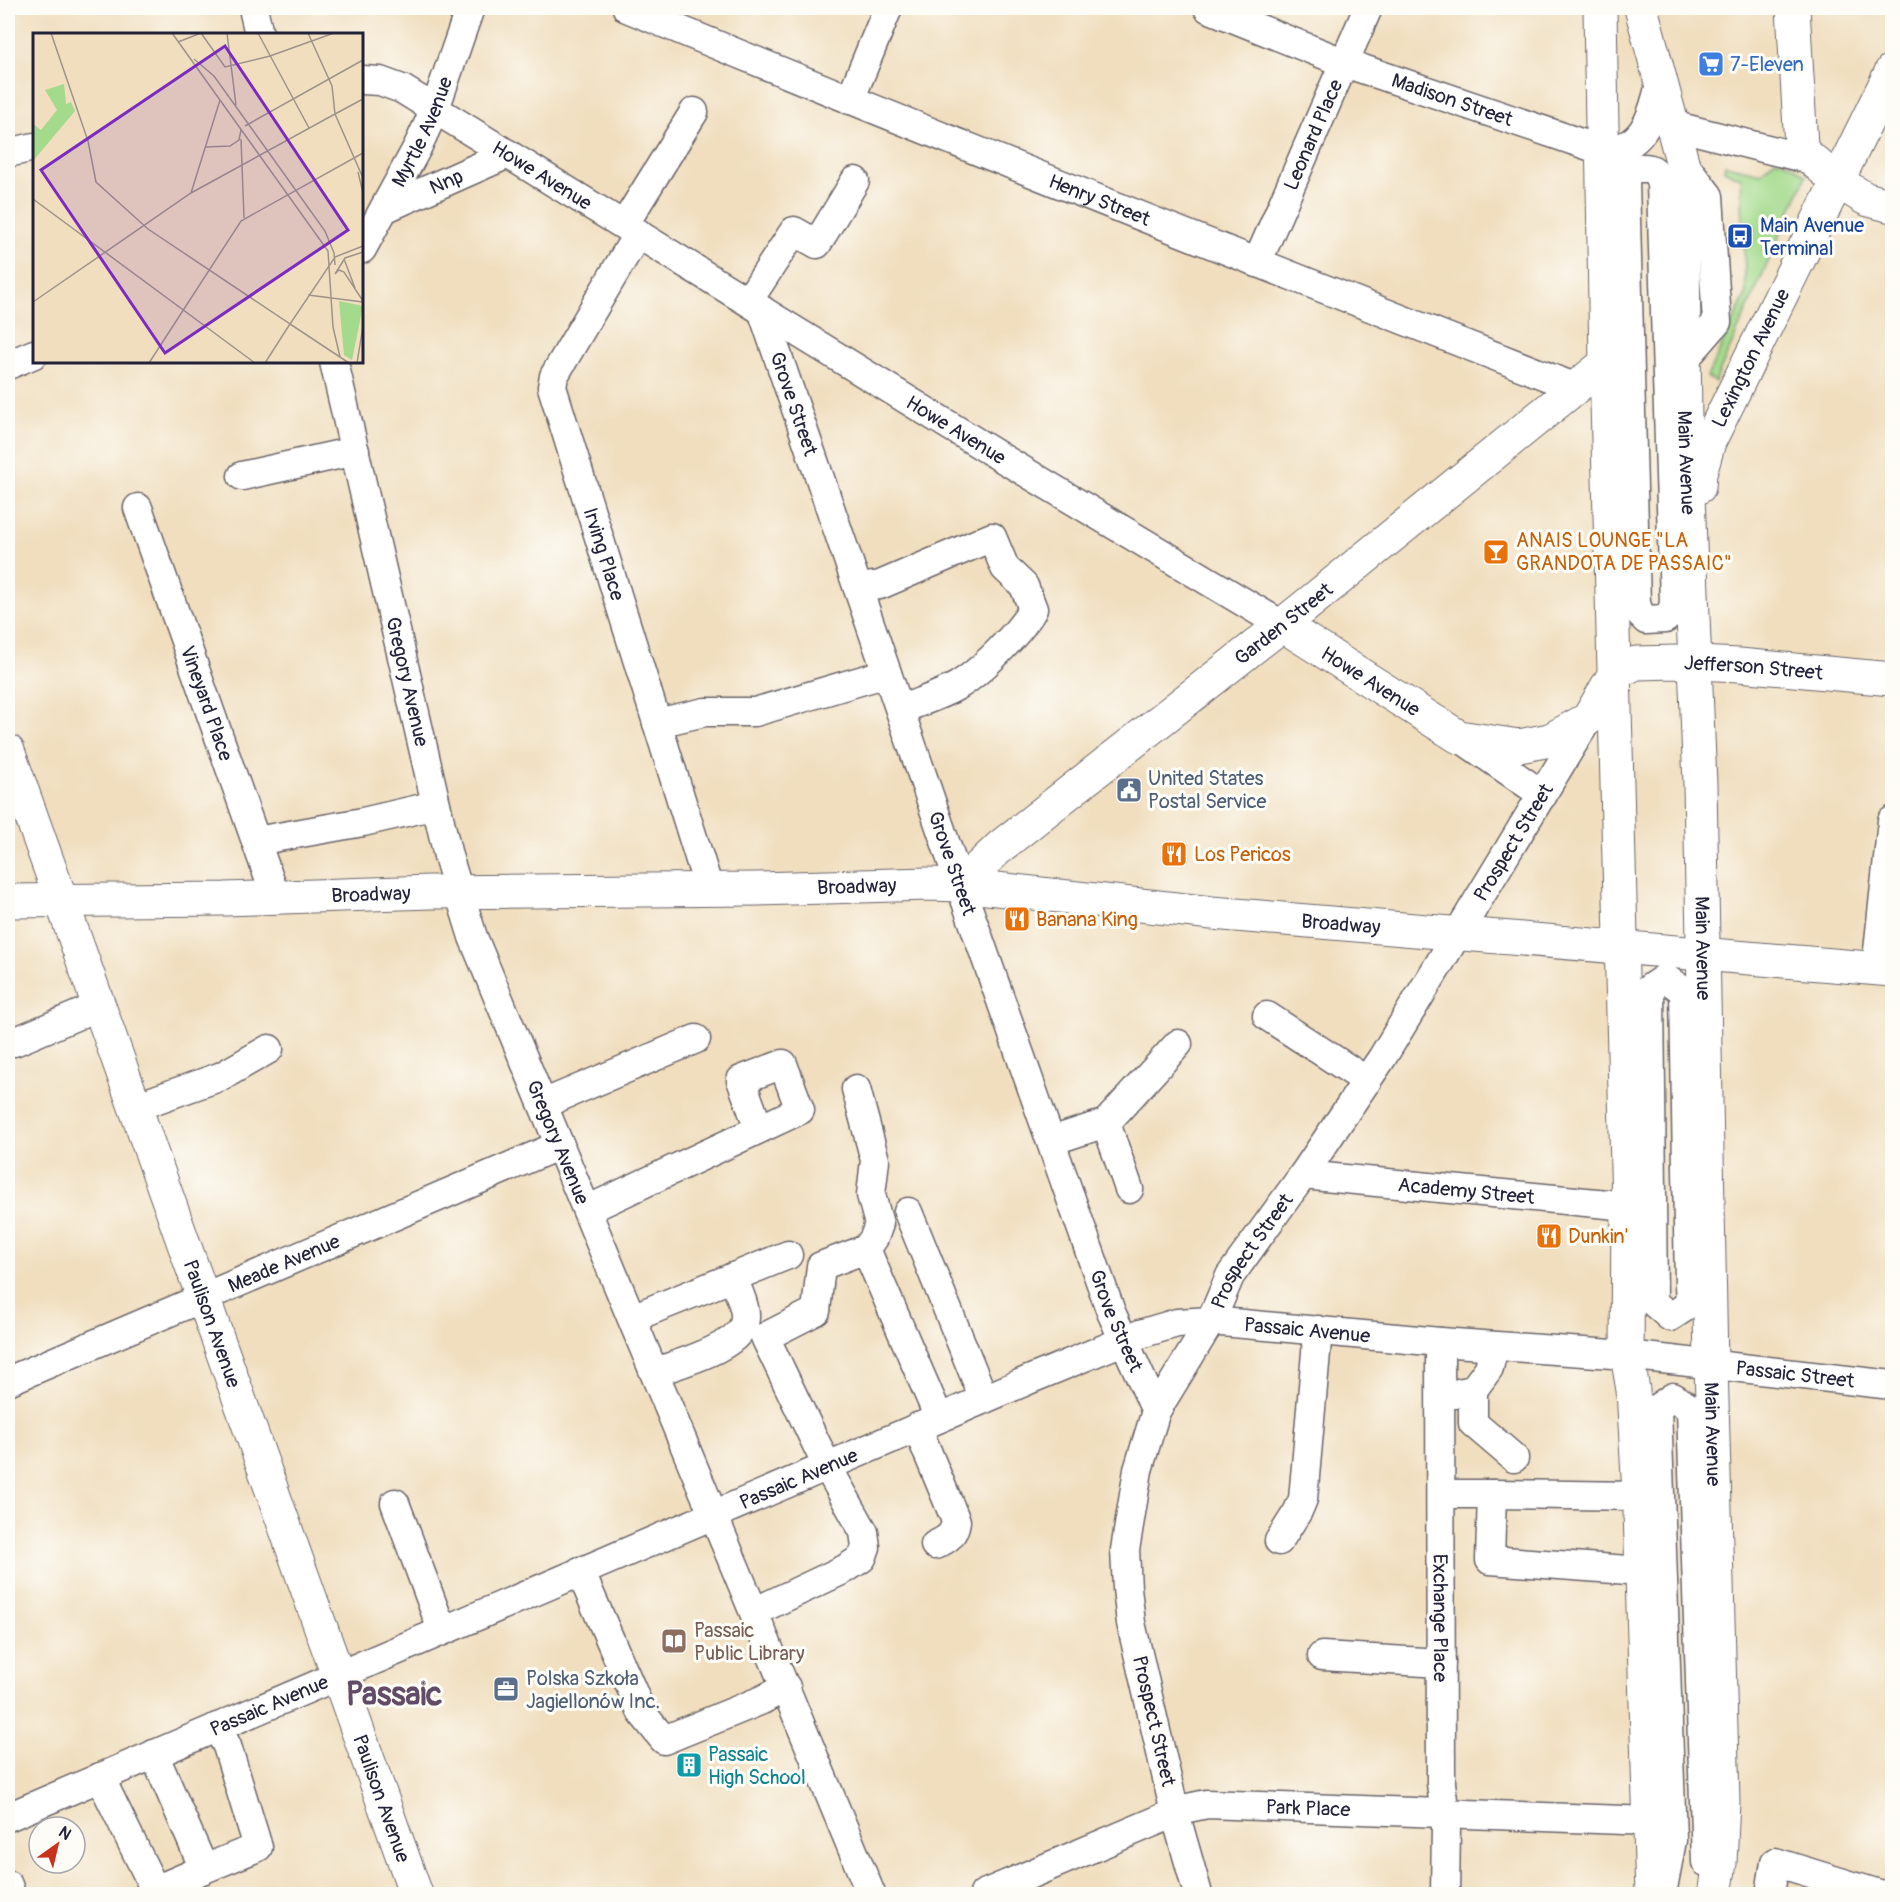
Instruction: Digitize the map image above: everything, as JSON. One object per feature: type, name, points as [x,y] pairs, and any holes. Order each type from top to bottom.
[{"type":"main road","points":[[1600,8],[1604,151],[1617,361],[1624,587],[1615,673],[1622,947],[1637,1015],[1628,1206],[1640,1284],[1627,1355],[1633,1390],[1646,1423],[1639,1496],[1642,1571],[1661,1824],[1652,1894]]},
{"type":"main road","name":"Main Avenue","points":[[1641,8],[1682,161],[1674,294],[1684,360],[1686,579],[1695,663],[1703,954],[1694,1015],[1699,1286],[1711,1364],[1702,1427],[1723,1802],[1720,1863],[1715,1894]]},
{"type":"main road","points":[[1793,8],[1803,152],[1837,181],[1866,199],[1893,206]]},
{"type":"main road","name":"Lexington Avenue","points":[[1686,579],[1700,474],[1710,442],[1893,70]]},
{"type":"main road","name":"Garden Street","points":[[960,885],[1001,846],[1282,626],[1574,387],[1617,361]]},
{"type":"main road","name":"Howe Avenue","points":[[1282,626],[1459,737]]},
{"type":"main road","name":"Jefferson Street","points":[[1615,673],[1636,663],[1695,663],[1893,680]]},
{"type":"main road","name":"Prospect Street","points":[[1588,719],[1615,673]]},
{"type":"main road","points":[[1459,737],[1519,746],[1550,740],[1588,719]]},
{"type":"main road","name":"Paulison Avenue","points":[[8,751],[416,1894]]},
{"type":"main road","name":"Broadway","points":[[8,901],[276,898],[459,891],[960,885],[1212,913],[1884,970]]},
{"type":"street","points":[[253,8],[259,33]]},
{"type":"street","name":"Myrtle Avenue","points":[[363,247],[435,110],[470,8]]},
{"type":"street","name":"Henry Street","points":[[627,8],[1257,263],[1574,387]]},
{"type":"street","points":[[850,100],[888,8]]},
{"type":"street","name":"Madison Street","points":[[1208,8],[1345,63],[1604,151]]},
{"type":"street","name":"Leonard Place","points":[[1257,263],[1368,8]]},
{"type":"street","name":"Howe Avenue","points":[[363,80],[380,81],[402,89],[1002,458],[1282,626]]},
{"type":"street","points":[[1604,151],[1625,147],[1642,132],[1653,111],[1661,80]]},
{"type":"street","name":"Irving Place","points":[[694,112],[554,376],[552,387],[709,889]]},
{"type":"street","points":[[1672,125],[1810,160]]},
{"type":"street","points":[[8,153],[33,147]]},
{"type":"street","name":"Nnp","points":[[384,209],[508,154]]},
{"type":"street","points":[[1682,161],[1709,196],[1716,322],[1684,360]]},
{"type":"street","points":[[1617,361],[1625,181],[1628,173],[1634,168],[1652,168],[1658,173],[1661,183],[1674,294],[1686,579],[1671,614],[1665,619],[1646,620],[1640,615],[1636,604],[1624,587]]},
{"type":"street","points":[[755,305],[794,231],[817,244],[855,181]]},
{"type":"street","name":"Grove Street","points":[[755,305],[858,588],[1111,1312],[1156,1411]]},
{"type":"street","points":[[8,365],[33,354]]},
{"type":"street","name":"Gregory Avenue","points":[[334,363],[436,805],[473,937],[871,1894]]},
{"type":"street","points":[[242,476],[355,451]]},
{"type":"street","name":"Vineyard Place","points":[[138,508],[276,898]]},
{"type":"street","points":[[858,588],[880,585],[992,537],[1005,568],[1024,586],[1034,609],[994,656],[965,680],[957,686],[900,710]]},
{"type":"street","points":[[657,723],[705,712],[755,712],[887,673]]},
{"type":"street","name":"Prospect Street","points":[[1198,1894],[1175,1813],[1131,1623],[1127,1588],[1125,1550],[1138,1470],[1156,1411],[1211,1321],[1230,1276],[1367,1081],[1588,719]]},
{"type":"street","name":"Howe Avenue","points":[[1459,737],[1543,795]]},
{"type":"street","points":[[256,841],[363,822],[436,805]]},
{"type":"street","points":[[1884,970],[1893,821]]},
{"type":"street","points":[[1694,1015],[1684,991],[1665,978],[1650,988],[1637,1015],[1640,1284],[1653,1302],[1671,1317],[1690,1304],[1699,1286]]},
{"type":"street","points":[[8,1042],[14,1042],[99,1006]]},
{"type":"street","points":[[1268,1016],[1367,1081]]},
{"type":"street","points":[[543,1104],[696,1039]]},
{"type":"street","points":[[1051,1140],[1106,1123],[1179,1044]]},
{"type":"street","points":[[135,1107],[222,1076],[269,1049]]},
{"type":"street","points":[[754,1612],[845,1569],[862,1558],[866,1547],[864,1532],[827,1466],[765,1337],[816,1311],[821,1266],[866,1249],[874,1238],[879,1224],[871,1195],[875,1160],[856,1089]]},
{"type":"street","points":[[1106,1123],[1129,1189]]},
{"type":"street","points":[[587,1210],[759,1129]]},
{"type":"street","name":"Meade Avenue","points":[[8,1381],[560,1145]]},
{"type":"street","name":"Academy Street","points":[[1303,1175],[1628,1206]]},
{"type":"street","points":[[908,1212],[984,1399]]},
{"type":"street","points":[[866,1249],[928,1423],[956,1521],[952,1535],[935,1545]]},
{"type":"street","points":[[632,1318],[788,1255]]},
{"type":"street","points":[[655,1372],[726,1344],[736,1335],[746,1317],[734,1277]]},
{"type":"street","name":"Passaic Avenue","points":[[8,1817],[984,1399],[1125,1340],[1177,1323],[1211,1321],[1440,1342],[1627,1355]]},
{"type":"street","points":[[1279,1541],[1303,1499],[1318,1330]]},
{"type":"street","name":"Exchange Place","points":[[1440,1342],[1441,1783],[1447,1855],[1445,1894]]},
{"type":"street","points":[[1494,1346],[1489,1368],[1473,1390],[1473,1423],[1514,1458]]},
{"type":"street","name":"Passaic Street","points":[[1627,1355],[1893,1385]]},
{"type":"street","points":[[1440,1397],[1473,1390]]},
{"type":"street","points":[[1662,1894],[1672,1840],[1661,1824],[1646,1423],[1658,1408],[1673,1397],[1691,1409],[1702,1427],[1707,1894]]},
{"type":"street","points":[[1441,1494],[1639,1496]]},
{"type":"street","points":[[1492,1494],[1490,1560],[1642,1571]]},
{"type":"street","points":[[395,1503],[442,1630]]},
{"type":"street","points":[[580,1571],[642,1713],[664,1740],[762,1700],[786,1687]]},
{"type":"street","points":[[1322,1656],[1441,1663]]},
{"type":"street","points":[[100,1777],[155,1890],[258,1847],[226,1746],[217,1727]]},
{"type":"street","points":[[154,1754],[204,1869]]},
{"type":"street","name":"Park Place","points":[[984,1894],[1175,1813],[1207,1804],[1706,1826]]},
{"type":"street","points":[[1770,1894],[1775,1862],[1879,1894]]},
{"type":"street","points":[[8,1885],[11,1894]]},
{"type":"green space","points":[[1775,159],[1791,164],[1806,176],[1715,382],[1707,377],[1746,294],[1741,178],[1724,170],[1725,165],[1761,173]]},
{"type":"place","name":"7-Eleven","points":[[1711,64]]},
{"type":"place","name":"Main Avenue Terminal","points":[[1740,236]]},
{"type":"place","name":"ANAIS LOUNGE \"LA GRANDOTA DE PASSAIC\"","points":[[1496,552]]},
{"type":"place","name":"United States Postal Service","points":[[1129,790]]},
{"type":"place","name":"Los Pericos","points":[[1174,854]]},
{"type":"place","name":"Banana King","points":[[1017,919]]},
{"type":"place","name":"Dunkin'","points":[[1549,1236]]},
{"type":"place","name":"Passaic Public Library","points":[[674,1641]]},
{"type":"place","name":"Polska Szkoła Jagiellonów Inc.","points":[[506,1689]]},
{"type":"place","name":"Passaic High School","points":[[689,1765]]},
{"type":"district","name":"Passaic","points":[[394,1695]]}]
